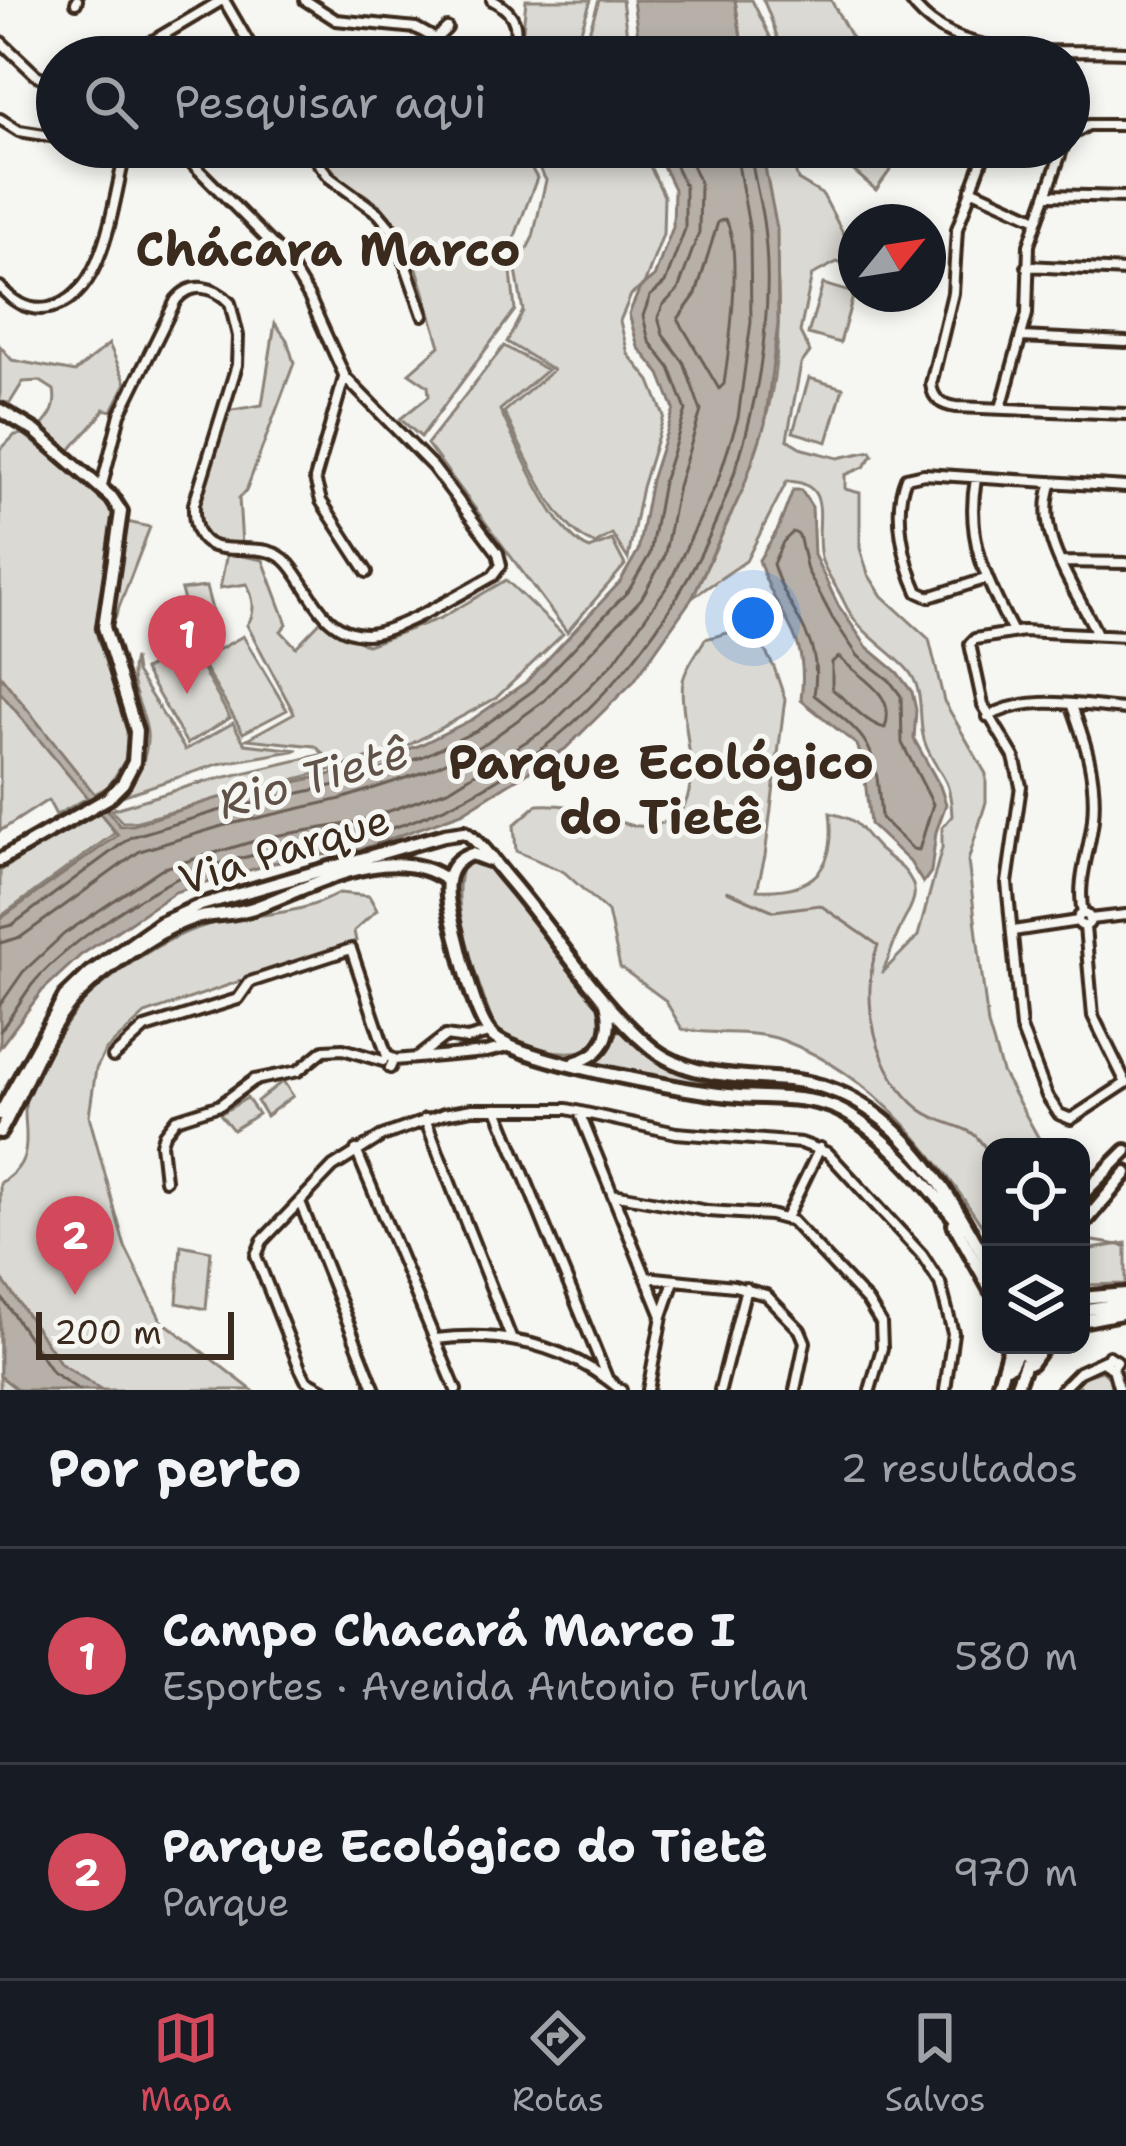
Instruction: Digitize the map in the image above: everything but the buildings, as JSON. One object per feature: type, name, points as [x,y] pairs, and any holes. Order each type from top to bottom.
[{"type":"main road","points":[[0,410],[35,431],[101,489],[122,518],[104,618],[137,748],[130,772],[107,798],[0,860]]},
{"type":"main road","name":"Via Parque","points":[[0,1114],[50,1019],[81,979],[172,916],[444,835],[465,832],[496,865]]},
{"type":"main road","points":[[982,1246],[941,1183],[870,1106],[811,1084],[718,1074],[651,1048],[496,865],[479,855],[467,855],[454,863],[446,896],[489,1033],[507,1047],[669,1087],[827,1105],[869,1130],[982,1248]]},
{"type":"main road","name":"Via Parque","points":[[0,1132],[53,1030],[81,992],[175,926],[253,908],[319,880],[379,866],[425,867],[448,881]]},
{"type":"main road","points":[[251,890],[253,908]]},
{"type":"main road","points":[[566,1063],[580,1062],[602,1048],[610,1023],[604,998]]},
{"type":"main road","points":[[1090,1187],[1126,1151]]},
{"type":"main road","points":[[1090,1215],[1126,1173]]},
{"type":"main road","points":[[923,1183],[964,1238],[982,1273]]},
{"type":"main road","points":[[1090,1298],[1126,1299]]},
{"type":"main road","points":[[1090,1308],[1126,1299]]},
{"type":"main road","points":[[1090,1320],[1126,1312]]},
{"type":"main road","points":[[1003,1369],[1018,1351],[1028,1351],[1017,1390]]},
{"type":"main road","points":[[998,1390],[1000,1354]]},
{"type":"main road","points":[[998,1390],[1007,1354]]},
{"type":"main road","points":[[1017,1390],[1036,1354]]},
{"type":"street","points":[[164,35],[223,0],[244,36]]},
{"type":"street","points":[[305,0],[336,20],[416,28],[431,36]]},
{"type":"street","points":[[492,0],[516,20],[516,36]]},
{"type":"street","points":[[916,2],[944,32],[959,36]]},
{"type":"street","points":[[439,36],[447,28]]},
{"type":"street","points":[[0,40],[36,72]]},
{"type":"street","points":[[1090,50],[1126,52]]},
{"type":"street","points":[[0,119],[19,131],[36,134]]},
{"type":"street","points":[[1090,125],[1126,125]]},
{"type":"street","points":[[0,287],[34,309],[57,307],[82,291],[96,267],[122,168]]},
{"type":"street","points":[[101,489],[120,414],[176,300],[195,287],[210,288],[230,303],[238,351],[194,504],[193,520],[202,539],[222,549],[267,550],[282,557],[319,611],[348,632],[359,634],[396,628],[493,576],[501,565],[498,553],[434,467],[345,376],[285,257],[197,168]]},
{"type":"street","points":[[322,168],[394,232],[423,315]]},
{"type":"street","points":[[979,168],[957,229],[953,292],[932,390],[945,406],[1126,414]]},
{"type":"street","points":[[1001,408],[1027,314],[1027,266],[1037,219],[1057,168]]},
{"type":"street","points":[[971,189],[1037,219]]},
{"type":"street","points":[[1049,195],[1126,197]]},
{"type":"street","points":[[1027,266],[1126,271]]},
{"type":"street","points":[[1021,337],[1126,342]]},
{"type":"street","points":[[345,376],[315,479],[321,501],[367,572]]},
{"type":"street","points":[[986,579],[929,598],[922,596],[909,568],[902,524],[903,484],[910,476],[1126,487]]},
{"type":"street","points":[[976,478],[973,532],[986,579],[1013,632]]},
{"type":"street","points":[[1052,482],[1046,524],[1097,634]]},
{"type":"street","points":[[1062,562],[1126,563]]},
{"type":"street","points":[[1072,706],[1088,748],[1094,784],[1093,823],[1081,877],[1093,1016],[1126,1083],[1075,1118],[1064,1118],[1047,1096],[1021,1028],[1007,883],[1021,786],[1013,757],[988,717],[977,688],[970,644],[1013,632],[1126,636]]},
{"type":"street","points":[[988,717],[1017,705],[1126,709]]},
{"type":"street","points":[[1012,931],[1126,915]]},
{"type":"street","points":[[113,1057],[145,1028],[238,999],[250,982],[351,950],[388,1059]]},
{"type":"street","points":[[418,1057],[445,1036],[476,1038],[489,1033]]},
{"type":"street","points":[[476,1038],[479,1053]]},
{"type":"street","points":[[165,1180],[161,1144],[176,1119],[220,1105],[254,1080],[298,1071],[324,1049],[388,1059],[507,1047]]},
{"type":"street","points":[[497,1108],[607,1378]]},
{"type":"street","points":[[324,1390],[303,1376],[257,1264],[262,1241],[356,1150],[425,1118],[497,1108],[579,1110],[704,1138],[820,1148],[922,1255],[940,1283],[953,1333],[946,1390]]},
{"type":"street","points":[[579,1110],[662,1316]]},
{"type":"street","points":[[425,1118],[511,1338]]},
{"type":"street","points":[[786,1218],[820,1148]]},
{"type":"street","points":[[356,1150],[455,1390]]},
{"type":"street","points":[[613,1194],[708,1211],[786,1218],[799,1227],[881,1323],[883,1348],[870,1390]]},
{"type":"street","points":[[300,1201],[374,1390]]},
{"type":"street","points":[[646,1277],[746,1288],[766,1295],[804,1337],[795,1390]]},
{"type":"street","points":[[648,1390],[674,1280]]},
{"type":"street","points":[[720,1390],[746,1288]]},
{"type":"street","points":[[436,1339],[511,1338],[577,1361],[621,1390]]},
{"type":"street","points":[[577,1361],[596,1351]]},
{"type":"street","points":[[1060,1390],[1074,1376],[1116,1361],[1119,1390]]},
{"type":"shaded area","points":[[526,0],[591,0],[580,36],[522,36]]},
{"type":"shaded area","points":[[599,0],[622,0],[627,36],[588,35]]},
{"type":"shaded area","points":[[735,0],[752,0],[770,36],[741,36]]},
{"type":"shaded area","points":[[763,0],[831,0],[850,36],[776,36]]},
{"type":"shaded area","points":[[331,168],[531,168],[537,178],[509,252],[515,310],[421,437],[400,419],[429,396],[428,386],[409,373],[440,346],[408,238],[380,205]]},
{"type":"shaded area","points":[[539,168],[651,168],[664,196],[663,234],[644,285],[631,295],[620,321],[628,354],[650,381],[664,416],[642,487],[628,559],[612,534],[595,544],[566,523],[504,412],[553,370],[507,342],[523,311],[516,270],[533,237],[546,180]]},
{"type":"shaded area","points":[[764,168],[794,168],[798,180],[823,195],[838,224],[838,262],[812,275],[800,332],[810,352],[801,364],[787,439],[803,449],[838,458],[871,451],[864,467],[845,475],[845,489],[860,493],[860,548],[868,574],[882,596],[929,639],[944,701],[986,774],[986,802],[968,861],[988,1025],[1002,1072],[1039,1138],[982,1138],[982,1227],[926,1149],[876,1097],[816,1055],[782,1040],[682,1029],[665,1000],[620,967],[608,912],[564,872],[516,851],[514,825],[537,805],[579,808],[633,825],[670,820],[683,807],[690,789],[683,699],[686,671],[705,639],[731,632],[757,636],[785,699],[757,890],[793,887],[817,874],[829,849],[830,813],[839,815],[856,823],[913,885],[911,906],[882,973],[918,936],[942,848],[942,828],[952,816],[949,792],[924,738],[913,678],[857,622],[824,566],[819,548],[820,510],[812,490],[787,481],[746,561],[692,598],[731,515],[763,429],[776,360],[778,288]]},
{"type":"shaded area","points":[[850,168],[892,168],[876,190]]},
{"type":"shaded area","points":[[823,284],[838,288],[838,312],[849,312],[840,343],[808,334]]},
{"type":"shaded area","points":[[275,323],[294,363],[246,491],[239,498],[242,545],[218,542],[202,531],[197,514],[226,411],[262,405]]},
{"type":"shaded area","points":[[109,344],[126,383],[112,411],[104,409],[67,455],[40,428],[53,410],[54,390],[40,381],[23,382],[10,403],[0,402],[0,346],[12,360],[75,372]]},
{"type":"shaded area","points":[[504,346],[547,370],[500,410],[538,488],[577,541],[590,549],[612,540],[625,565],[567,632],[427,444]]},
{"type":"shaded area","points":[[809,378],[843,388],[827,442],[793,432]]},
{"type":"shaded area","points":[[24,434],[107,502],[117,523],[95,629],[129,735],[125,760],[109,786],[56,815],[48,800],[0,831],[0,450],[15,435]]},
{"type":"shaded area","points":[[127,522],[150,527],[113,623],[111,620]]},
{"type":"shaded area","points":[[227,553],[263,560],[287,624],[281,631],[296,647],[323,619],[367,645],[441,618],[506,580],[563,634],[496,698],[409,745],[339,768],[315,746],[247,739],[294,713],[247,625],[253,605],[247,584],[220,588]]},
{"type":"shaded area","points":[[206,587],[215,621],[191,628],[181,590]]},
{"type":"shaded area","points":[[243,636],[287,710],[243,733],[200,660]]},
{"type":"shaded area","points":[[188,644],[230,718],[187,744],[144,670]]},
{"type":"shaded area","points":[[134,658],[136,672],[185,750],[233,723],[245,744],[298,750],[218,764],[125,795],[147,741],[132,678]]},
{"type":"shaded area","points":[[320,755],[334,769],[134,822],[122,822],[111,810],[196,784]]},
{"type":"shaded area","points":[[99,810],[115,833],[0,917],[0,871]]},
{"type":"shaded area","points":[[480,860],[494,869],[540,922],[591,989],[606,1024],[594,1049],[543,1049],[495,1030],[467,946],[459,901],[464,863]]},
{"type":"shaded area","points":[[339,893],[369,896],[377,910],[354,931],[356,941],[145,1014],[105,1051],[96,1069],[89,1116],[125,1247],[161,1320],[252,1390],[0,1390],[0,1183],[21,1163],[27,1092],[63,1029],[102,985],[168,941],[204,926],[296,910]]},
{"type":"shaded area","points":[[621,1022],[646,1049],[674,1065],[703,1074],[798,1085],[858,1107],[926,1183],[855,1114],[776,1093],[659,1080],[593,1062],[612,1046]]},
{"type":"shaded area","points":[[283,1081],[293,1096],[266,1116],[257,1101]]},
{"type":"shaded area","points":[[247,1098],[258,1114],[233,1130],[220,1114]]},
{"type":"shaded area","points":[[1126,1243],[1126,1284],[1090,1285],[1090,1249]]},
{"type":"shaded area","points":[[181,1245],[211,1251],[206,1309],[177,1303]]},
{"type":"shaded area","points":[[1102,1371],[1115,1390],[1067,1390],[1078,1378]]},
{"type":"water","points":[[633,0],[735,0],[741,36],[638,36]]},
{"type":"water","points":[[664,168],[765,168],[777,229],[778,324],[765,424],[743,489],[692,598],[634,681],[565,749],[462,813],[365,848],[274,863],[175,892],[81,955],[42,991],[0,1047],[0,919],[118,835],[0,692],[0,675],[120,826],[332,774],[418,746],[473,719],[526,682],[620,582],[638,551],[651,480],[674,409],[660,374],[638,347],[629,314],[640,288],[654,277],[673,227],[674,189]]},
{"type":"water","points":[[793,490],[801,490],[812,507],[814,555],[838,605],[867,647],[912,692],[914,739],[946,804],[936,832],[931,872],[923,883],[910,862],[870,824],[857,745],[801,700],[801,656],[759,560]]},
{"type":"water","points":[[0,1276],[61,1364],[102,1390],[18,1390],[0,1376]]},
{"type":"waterway","points":[[727,891],[774,911],[820,905],[878,945],[872,966],[871,1011],[892,1077],[921,1110],[972,1133],[982,1144]]},
{"type":"waterway","points":[[1093,1241],[1126,1246]]},
{"type":"waterway","points":[[1080,1386],[1081,1390]]},
{"type":"place","name":"Campo Chacará Marco I","points":[[187,694]]},
{"type":"place","name":"Parque Ecológico do Tietê","points":[[75,1295]]},
{"type":"district","name":"Chácara Marco","points":[[328,249]]},
{"type":"district","name":"Parque Ecológico do Tietê","points":[[661,790]]},
{"type":"water label","name":"Rio Tietê","points":[[313,777]]}]
